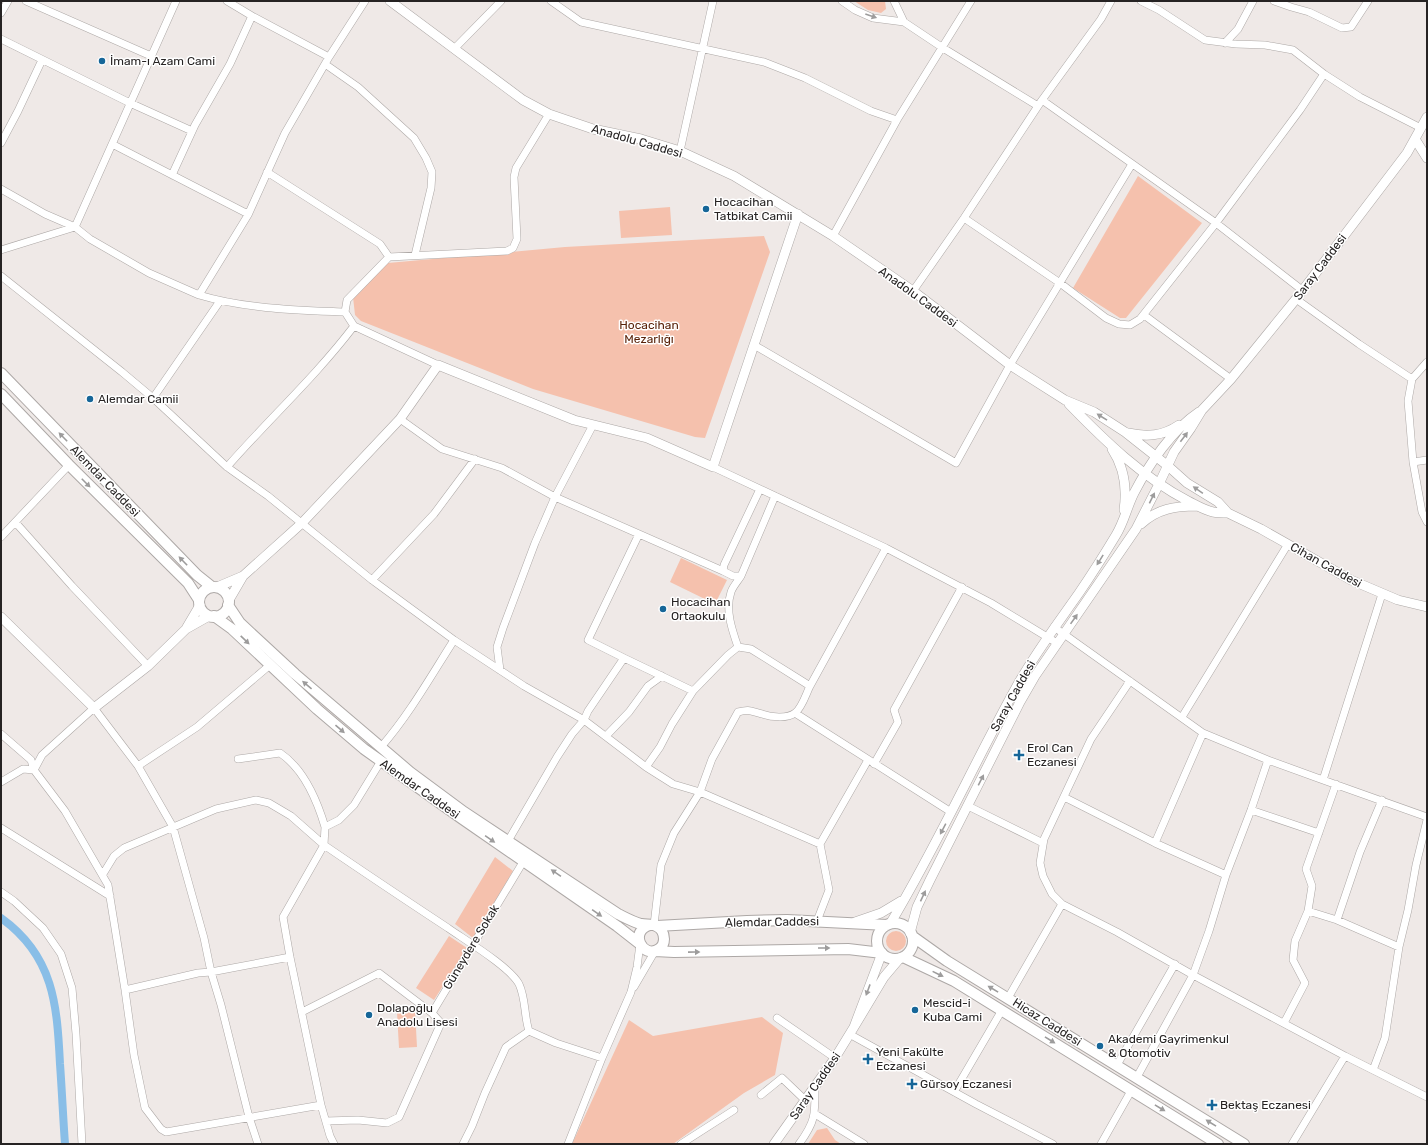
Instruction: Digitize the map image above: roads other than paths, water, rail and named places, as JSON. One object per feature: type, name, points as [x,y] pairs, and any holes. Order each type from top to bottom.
[{"type":"main road","name":"Alemdar Caddesi","points":[[1,373],[197,575],[214,587]]},
{"type":"main road","name":"Alemdar Caddesi","points":[[1,394],[69,465],[188,583],[200,603]]},
{"type":"main road","points":[[214,587],[225,592],[229,603],[223,613],[212,616],[205,613],[200,603],[203,592],[214,587]]},
{"type":"main road","name":"Alemdar Caddesi","points":[[229,603],[240,622],[295,674],[410,772],[464,812],[618,914],[635,922],[654,926],[747,921],[817,921],[888,924]]},
{"type":"main road","name":"Alemdar Caddesi","points":[[212,616],[232,628],[270,665],[364,749],[523,862],[617,926],[640,944]]},
{"type":"main road","points":[[656,951],[662,945],[664,937],[663,932],[654,926],[646,926],[640,932],[639,936],[640,944],[648,951],[674,952],[848,948],[882,954],[891,958],[902,957],[910,950],[912,946],[911,934],[908,929],[900,924],[888,924],[882,928],[877,938],[879,949],[882,954]]},
{"type":"main road","name":"Hicaz Caddesi","points":[[911,934],[947,960],[1244,1144]]},
{"type":"main road","name":"Hicaz Caddesi","points":[[902,957],[954,981],[1218,1144]]},
{"type":"street","points":[[1,13],[8,1]]},
{"type":"street","points":[[26,1],[151,56]]},
{"type":"street","points":[[1,250],[75,227],[176,1]]},
{"type":"street","points":[[227,1],[329,57]]},
{"type":"street","points":[[200,295],[248,214],[285,132],[329,57],[365,1]]},
{"type":"street","name":"Anadolu Caddesi","points":[[390,1],[523,100],[549,114],[593,128],[641,139],[680,151],[734,176],[798,214],[913,291],[983,346],[1010,365],[1065,400],[1094,412],[1125,432],[1168,466]]},
{"type":"street","points":[[454,49],[501,1]]},
{"type":"street","points":[[551,1],[581,22],[764,62],[805,78],[871,111],[897,120]]},
{"type":"street","points":[[680,151],[713,1]]},
{"type":"street","points":[[842,1],[855,10],[873,18],[904,22],[943,48],[1040,103],[1132,164],[1216,223],[1302,290]]},
{"type":"street","points":[[894,1],[904,22]]},
{"type":"street","points":[[833,236],[897,120],[971,1]]},
{"type":"street","points":[[913,291],[964,218],[1040,103],[1101,19],[1111,1]]},
{"type":"street","points":[[1141,1],[1159,10],[1205,40],[1236,44],[1265,45],[1293,50],[1324,74],[1360,97],[1421,128]]},
{"type":"street","points":[[1225,43],[1238,29],[1253,1]]},
{"type":"street","points":[[1274,1],[1309,12],[1342,28],[1352,27],[1368,1]]},
{"type":"street","points":[[172,175],[192,131],[230,64],[252,16]]},
{"type":"street","points":[[1,39],[130,103],[192,131]]},
{"type":"street","points":[[1,143],[18,112],[42,60]]},
{"type":"street","points":[[325,64],[358,87],[414,138],[426,158],[432,172],[431,188],[415,255]]},
{"type":"street","points":[[964,218],[1060,283],[1106,318],[1119,324],[1130,325],[1140,320],[1216,223],[1300,110],[1324,74]]},
{"type":"street","points":[[549,114],[516,168],[514,177],[517,239],[513,248],[506,251],[389,257],[347,300],[346,312],[354,326],[438,365],[574,420],[647,438],[713,467],[886,548],[962,587],[1057,643]]},
{"type":"street","name":"Saray Caddesi","points":[[911,934],[917,907],[1020,702],[1057,643],[1136,529],[1160,484],[1174,452],[1202,410],[1231,379],[1296,299],[1407,153],[1427,117]]},
{"type":"street","points":[[1415,139],[1427,158]]},
{"type":"street","points":[[112,144],[248,214]]},
{"type":"street","points":[[754,345],[956,463],[1010,365],[1132,164]]},
{"type":"street","points":[[267,172],[380,244],[389,257]]},
{"type":"street","points":[[1,189],[46,214],[75,227],[90,239],[149,273],[200,295],[220,301],[298,310],[346,312]]},
{"type":"street","points":[[713,467],[798,214]]},
{"type":"street","points":[[1,276],[153,398],[227,467],[268,496],[372,580],[454,640],[524,686],[584,720],[646,767],[673,784],[700,792],[820,844]]},
{"type":"street","points":[[1296,299],[1359,344],[1412,379]]},
{"type":"street","points":[[153,398],[220,301]]},
{"type":"street","points":[[1144,314],[1231,379]]},
{"type":"street","points":[[227,467],[253,436],[333,354],[354,326]]},
{"type":"street","points":[[1427,362],[1412,379],[1408,401],[1413,462],[1422,512],[1427,522]]},
{"type":"street","points":[[229,603],[243,576],[302,523],[400,419],[438,365]]},
{"type":"street","name":"Anadolu Caddesi","points":[[1065,400],[1108,444],[1145,474],[1160,484]]},
{"type":"street","name":"Saray Caddesi","points":[[888,924],[906,897],[1019,683],[1047,637],[1078,594],[1121,527],[1134,494],[1145,474],[1156,456],[1187,420],[1202,410]]},
{"type":"street","points":[[400,419],[442,449],[502,468],[555,497],[733,576],[740,576]]},
{"type":"street","points":[[1125,432],[1145,436],[1161,434],[1169,432],[1187,420]]},
{"type":"street","points":[[500,670],[496,647],[502,628],[535,543],[555,497],[593,425]]},
{"type":"street","points":[[1108,444],[1117,456],[1124,478],[1125,503],[1121,527]]},
{"type":"street","points":[[372,580],[434,514],[474,459]]},
{"type":"street","points":[[1413,462],[1427,460]]},
{"type":"street","points":[[1,537],[16,523],[69,465]]},
{"type":"street","name":"Cihan Caddesi","points":[[1168,466],[1187,483],[1218,502],[1228,513],[1288,544],[1351,580],[1398,600],[1427,607]]},
{"type":"street","name":"Cihan Caddesi","points":[[1160,484],[1198,506],[1214,512],[1228,513]]},
{"type":"street","points":[[723,571],[724,565],[760,490]]},
{"type":"street","points":[[738,647],[729,620],[731,592],[740,576],[775,496]]},
{"type":"street","points":[[1136,529],[1146,520],[1164,509],[1198,506]]},
{"type":"street","points":[[16,523],[72,586],[148,666]]},
{"type":"street","points":[[639,534],[588,640],[693,691]]},
{"type":"street","points":[[1182,717],[1288,544]]},
{"type":"street","points":[[654,926],[661,866],[674,833],[700,792],[712,759],[738,712],[747,709],[763,715],[784,717],[795,713],[801,705],[886,548]]},
{"type":"street","points":[[214,587],[243,576]]},
{"type":"street","points":[[817,921],[829,890],[820,844],[871,762],[898,722],[894,710],[962,587]]},
{"type":"street","points":[[1323,780],[1382,594]]},
{"type":"street","points":[[34,770],[42,755],[94,708],[148,666],[186,629],[200,603]]},
{"type":"street","points":[[186,629],[212,616]]},
{"type":"street","points":[[1,617],[94,708],[138,766],[173,827],[204,938],[211,972],[221,1005],[249,1117],[258,1144]]},
{"type":"street","points":[[1054,627],[1203,733],[1268,760],[1427,817]]},
{"type":"street","points":[[381,747],[408,712],[454,640]]},
{"type":"street","points":[[646,767],[660,747],[672,724],[693,691],[728,655],[738,647],[751,648],[810,686]]},
{"type":"street","points":[[508,841],[561,751],[572,734],[584,720],[588,711],[624,658]]},
{"type":"street","points":[[138,766],[197,727],[270,665]]},
{"type":"street","points":[[606,736],[629,712],[648,686],[662,676]]},
{"type":"street","points":[[1130,681],[1091,739],[1044,839],[1040,862],[1043,876],[1052,894],[1062,904],[1117,932],[1193,975],[1345,1056],[1427,1097]]},
{"type":"street","points":[[795,713],[951,812]]},
{"type":"street","points":[[1155,843],[1203,733]]},
{"type":"street","points":[[1,734],[31,760],[34,770],[65,811],[108,885],[134,1056],[145,1108],[161,1128],[166,1132],[321,1105]]},
{"type":"street","points":[[238,759],[280,753],[286,757],[303,776],[320,810],[325,827],[324,845],[283,917],[321,1105],[330,1136],[334,1144]]},
{"type":"street","points":[[1137,1078],[1193,975],[1210,931],[1226,875],[1268,760]]},
{"type":"street","points":[[325,827],[339,820],[354,805],[381,762]]},
{"type":"street","points":[[1,782],[23,769],[34,770]]},
{"type":"street","points":[[1284,1023],[1305,983],[1293,960],[1295,941],[1308,911],[1312,886],[1306,869],[1336,784]]},
{"type":"street","points":[[1064,797],[1155,843],[1226,875]]},
{"type":"street","points":[[102,874],[114,856],[124,848],[173,827],[216,809],[256,800],[269,803],[291,816],[324,845],[472,945],[506,970],[518,984],[523,999],[526,1022],[529,1031],[556,1043],[602,1058]]},
{"type":"street","points":[[1337,920],[1360,852],[1382,800]]},
{"type":"street","points":[[968,806],[1043,843]]},
{"type":"street","points":[[1251,810],[1319,833]]},
{"type":"street","points":[[1373,1070],[1385,1038],[1399,947],[1427,820]]},
{"type":"street","points":[[1,828],[110,896]]},
{"type":"street","name":"Güneydere Sokak","points":[[432,1013],[523,862]]},
{"type":"street","points":[[1,892],[14,901],[43,928],[61,954],[72,988],[82,1144]]},
{"type":"street","points":[[854,923],[880,913],[897,904],[906,897]]},
{"type":"street","points":[[1008,998],[1062,904]]},
{"type":"street","points":[[1308,911],[1337,920],[1399,947]]},
{"type":"street","points":[[631,992],[637,968],[640,944]]},
{"type":"street","points":[[568,1144],[602,1058],[631,992],[656,951]]},
{"type":"street","name":"Saray Caddesi","points":[[852,1031],[882,954]]},
{"type":"street","points":[[125,990],[198,973],[211,972],[290,957]]},
{"type":"street","name":"Saray Caddesi","points":[[774,1144],[835,1058],[884,977],[902,957]]},
{"type":"street","points":[[1117,1065],[1175,964]]},
{"type":"street","points":[[302,1012],[379,973],[432,1013],[440,1023],[399,1117],[387,1123],[358,1120],[326,1121]]},
{"type":"street","points":[[954,1092],[1002,1010]]},
{"type":"street","points":[[777,1018],[835,1058]]},
{"type":"street","points":[[463,1144],[506,1047],[529,1031]]},
{"type":"street","points":[[852,1031],[954,1092],[1053,1144]]},
{"type":"street","points":[[1292,1144],[1345,1056]]},
{"type":"street","points":[[761,1095],[782,1078],[805,1100]]},
{"type":"street","points":[[799,1144],[809,1130],[815,1114],[815,1086]]},
{"type":"street","points":[[1101,1144],[1131,1091]]},
{"type":"street","points":[[681,1144],[719,1118],[734,1110]]},
{"type":"street","points":[[815,1114],[864,1144]]},
{"type":"waterway","points":[[1,918],[19,933],[32,949],[42,965],[49,983],[54,1002],[59,1042],[65,1144]]},
{"type":"place","name":"İmam-ı Azam Cami","points":[[102,61]]},
{"type":"place","name":"Hocacihan Tatbikat Camii","points":[[706,209]]},
{"type":"place","name":"Alemdar Camii","points":[[90,399]]},
{"type":"place","name":"Hocacihan Ortaokulu","points":[[663,609]]},
{"type":"place","name":"Erol Can Eczanesi","points":[[1019,755]]},
{"type":"place","name":"Mescid-i Kuba Cami","points":[[915,1010]]},
{"type":"place","name":"Dolapoğlu Anadolu Lisesi","points":[[369,1015]]},
{"type":"place","name":"Akademi Gayrimenkul & Otomotiv","points":[[1100,1046]]},
{"type":"place","name":"Yeni Fakülte Eczanesi","points":[[868,1059]]},
{"type":"place","name":"Gürsoy Eczanesi","points":[[912,1084]]},
{"type":"place","name":"Bektaş Eczanesi","points":[[1212,1105]]},
{"type":"park label","name":"Hocacihan Mezarlığı","points":[[649,332]]}]
